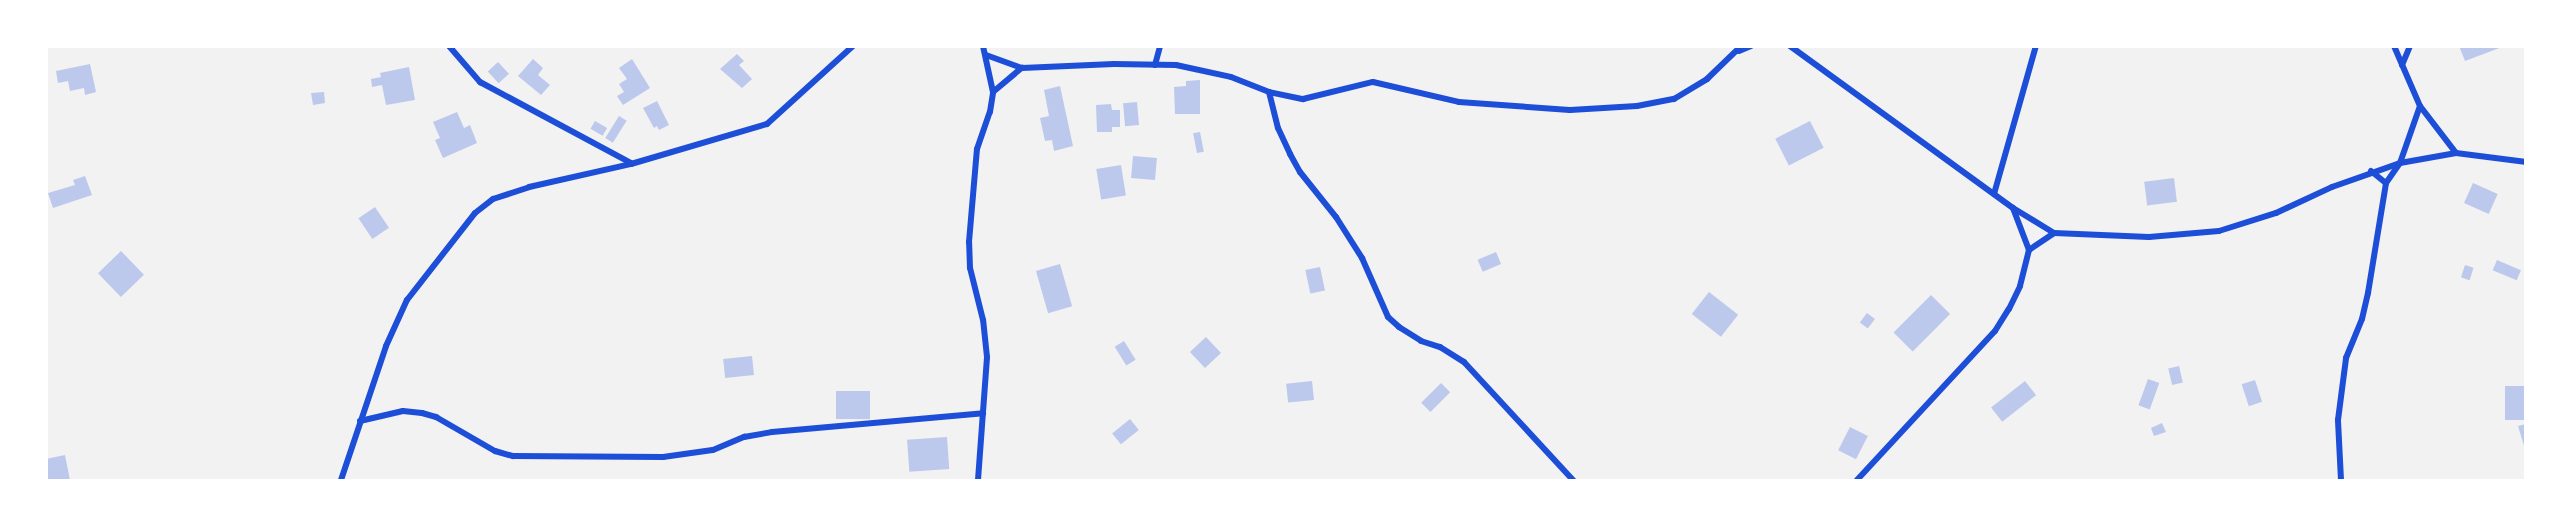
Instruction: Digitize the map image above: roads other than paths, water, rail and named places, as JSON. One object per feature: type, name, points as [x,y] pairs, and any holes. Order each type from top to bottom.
[{"type":"street","points":[[449,46],[480,82],[632,164]]},
{"type":"street","points":[[340,480],[386,345],[407,300],[475,213],[493,199],[529,187],[632,164],[767,124],[853,46]]},
{"type":"street","points":[[978,480],[987,357],[982,320],[970,268],[969,242],[977,149],[990,112],[993,92],[983,46]]},
{"type":"street","points":[[1155,65],[1160,46]]},
{"type":"street","points":[[986,56],[1022,68],[1114,63],[1176,65],[1211,72],[1269,92],[1303,99],[1373,82],[1459,102],[1570,111],[1637,106],[1674,99],[1688,93],[1740,49],[1751,46]]},
{"type":"street","points":[[1790,46],[2013,208],[2054,233],[2149,237],[2219,231],[2276,213],[2371,171],[2400,163],[2456,153],[2526,162]]},
{"type":"street","points":[[1994,194],[2036,46]]},
{"type":"street","points":[[2394,46],[2420,106],[2456,153]]},
{"type":"street","points":[[2402,65],[2410,46]]},
{"type":"street","points":[[993,92],[1022,68]]},
{"type":"street","points":[[1269,92],[1278,128],[1290,154],[1300,172],[1336,217],[1362,258],[1388,317],[1398,327],[1421,341],[1440,347],[1464,362],[1573,480]]},
{"type":"street","points":[[2341,480],[2338,420],[2346,358],[2362,319],[2368,293],[2386,183],[2400,163],[2420,106]]},
{"type":"street","points":[[2371,171],[2386,183]]},
{"type":"street","points":[[1857,480],[1995,331],[2020,286],[2029,250],[2013,208]]},
{"type":"street","points":[[2029,250],[2054,233]]},
{"type":"street","points":[[360,421],[403,411],[422,413],[436,417],[495,451],[513,456],[663,457],[713,450],[744,438],[772,432],[983,413]]}]
